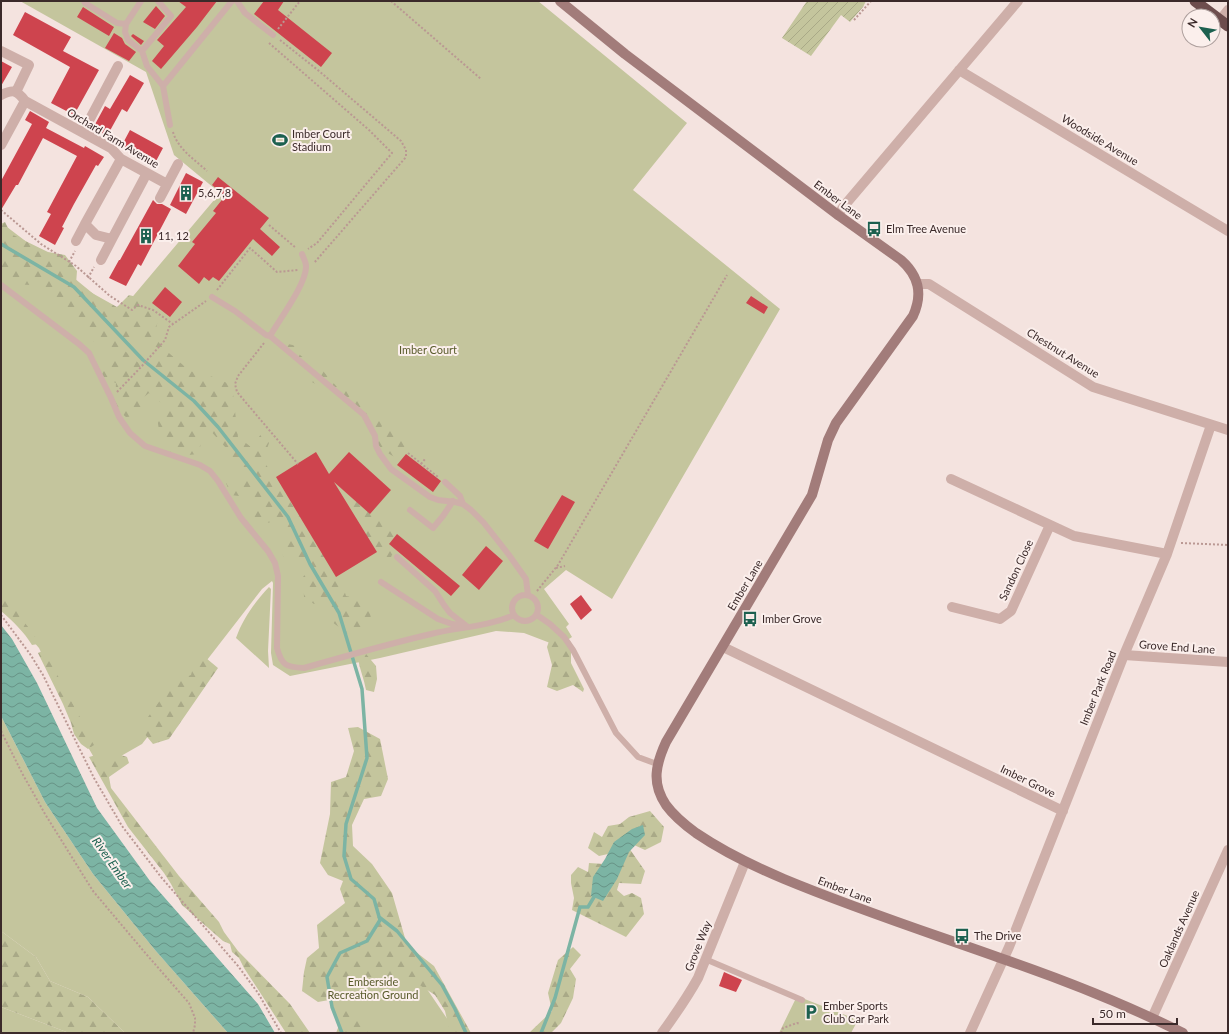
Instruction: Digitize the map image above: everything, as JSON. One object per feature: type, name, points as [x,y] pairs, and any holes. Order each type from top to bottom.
[{"type":"highway","points":[[1195,1],[1224,23]]},
{"type":"main road","name":"Ember Lane","points":[[560,1],[625,54],[906,265],[918,284],[918,298],[913,316],[836,423],[830,435],[812,495],[666,742],[660,755],[656,775],[657,786],[661,796],[670,810],[700,836],[745,862],[864,910],[1004,959],[1109,999],[1152,1018],[1177,1032]]},
{"type":"street","points":[[838,215],[844,206],[1018,1]]},
{"type":"street","points":[[1224,23],[1228,10]]},
{"type":"street","points":[[1,51],[29,65],[16,92],[10,91],[1,94]]},
{"type":"street","points":[[83,132],[118,66]]},
{"type":"street","name":"Woodside Avenue","points":[[959,70],[1228,231]]},
{"type":"street","name":"Orchard Farm Avenue","points":[[16,92],[22,96],[25,101],[111,148],[121,159],[167,184]]},
{"type":"street","points":[[1,145],[25,101]]},
{"type":"street","points":[[76,241],[121,159]]},
{"type":"street","points":[[160,198],[178,164]]},
{"type":"street","points":[[101,260],[147,173]]},
{"type":"street","points":[[85,224],[96,235],[112,239]]},
{"type":"street","name":"Chestnut Avenue","points":[[918,284],[929,284],[1093,387],[1228,430]]},
{"type":"street","name":"Imber Park Road","points":[[1004,959],[1124,655],[1166,554],[1211,425]]},
{"type":"street","points":[[951,478],[1074,536],[1166,554]]},
{"type":"street","name":"Sandon Close","points":[[952,607],[1000,619],[1011,611],[1050,525]]},
{"type":"street","name":"Imber Grove","points":[[723,647],[1063,811]]},
{"type":"street","name":"Grove End Lane","points":[[1124,655],[1228,662]]},
{"type":"street","name":"Oaklands Avenue","points":[[1152,1018],[1228,850]]},
{"type":"street","name":"Grove Way","points":[[662,1033],[690,993],[698,978],[745,862]]},
{"type":"street","points":[[970,1033],[1004,959]]},
{"type":"lane","points":[[84,1],[84,3],[118,23],[126,24]]},
{"type":"lane","points":[[141,1],[126,24],[124,32],[128,40],[142,51],[146,66],[163,86],[170,125]]},
{"type":"lane","points":[[142,51],[171,16],[158,1]]},
{"type":"lane","points":[[163,86],[232,1]]},
{"type":"lane","points":[[237,1],[245,13],[273,35]]},
{"type":"lane","points":[[270,336],[300,286],[306,265],[302,254]]},
{"type":"lane","points":[[1,285],[89,353],[111,398],[118,417],[130,433],[146,446],[200,465],[210,471],[218,481],[241,518],[268,551],[275,563],[278,576],[277,648],[280,659],[285,664],[291,667],[304,668],[432,634],[503,620],[514,615]]},
{"type":"lane","points":[[212,297],[235,311],[266,335],[270,336],[364,415],[375,436],[376,446],[391,469],[430,497],[438,500],[453,501],[463,504],[484,523],[526,579],[530,595],[535,599],[539,606],[537,615],[530,621],[525,622],[514,615],[512,611],[513,602],[520,596],[530,595]]},
{"type":"lane","points":[[444,482],[460,496],[463,504]]},
{"type":"lane","points":[[410,510],[433,528],[453,501]]},
{"type":"lane","points":[[397,557],[435,591],[450,613],[468,627]]},
{"type":"lane","points":[[381,582],[438,619],[452,624],[468,627]]},
{"type":"lane","points":[[537,615],[550,624],[564,637],[573,650],[616,734],[638,757],[658,764]]},
{"type":"lane","points":[[705,959],[802,1000]]},
{"type":"path","points":[[111,398],[141,368],[165,340],[169,327],[212,297],[250,248],[278,272],[305,270],[316,262],[406,157],[406,150],[401,141],[273,35],[300,1]]},
{"type":"path","points":[[391,1],[481,79]]},
{"type":"path","points":[[854,20],[871,1]]},
{"type":"path","points":[[264,38],[370,130],[392,153],[317,243],[302,254],[269,225]]},
{"type":"path","points":[[170,125],[174,137],[181,148],[207,170]]},
{"type":"path","points":[[1,210],[42,244],[76,266],[95,284],[116,300],[132,310],[138,305],[153,310],[173,324]]},
{"type":"path","points":[[530,595],[556,568],[727,275]]},
{"type":"path","points":[[270,336],[238,376],[235,384],[237,392],[298,464]]},
{"type":"path","points":[[408,453],[444,482]]},
{"type":"path","points":[[421,464],[425,460]]},
{"type":"path","points":[[1170,542],[1228,545]]},
{"type":"path","points":[[556,568],[565,566]]},
{"type":"path","points":[[1,615],[30,654],[43,675],[94,778],[122,826],[161,877],[238,966],[258,993],[281,1033]]},
{"type":"path","points":[[1,731],[45,814],[93,891],[146,955],[189,1003],[195,1018],[193,1033]]},
{"type":"path","points":[[781,1033],[784,1028],[797,1023],[800,1024]]},
{"type":"green space","name":"Imber Court","points":[[20,1],[538,1],[687,123],[633,190],[780,309],[612,599],[566,570],[544,589],[569,624],[566,627],[572,637],[558,646],[524,633],[496,631],[380,658],[290,676],[273,665],[271,653],[272,581],[262,589],[142,744],[100,768],[77,728],[39,648],[1,604],[1,223],[74,278],[118,314],[220,193],[174,155],[146,72]]},
{"type":"green space","points":[[807,1],[866,1],[863,7],[850,22],[841,15],[811,56],[782,38]]},
{"type":"green space","points":[[5,222],[11,234],[48,252],[65,255],[77,271],[76,284],[117,307],[129,295],[148,300],[156,309],[159,316],[154,336],[163,348],[190,371],[213,377],[232,385],[238,437],[251,447],[262,433],[269,443],[263,460],[341,580],[346,596],[370,601],[371,626],[354,638],[332,622],[326,603],[314,604],[304,597],[303,577],[307,572],[308,567],[299,560],[285,561],[281,550],[291,537],[280,520],[258,525],[251,517],[253,503],[247,497],[231,495],[226,483],[236,477],[247,477],[244,468],[230,463],[222,457],[226,448],[208,428],[202,440],[198,454],[178,456],[166,449],[160,437],[157,417],[167,408],[149,393],[144,397],[138,416],[126,417],[115,408],[116,383],[98,376],[99,369],[120,354],[118,347],[99,347],[64,311],[31,285],[11,284],[10,275],[1,270],[1,224]],"holes":[[[133,339],[144,342],[156,355],[154,358],[155,363],[141,365],[125,351],[122,353]]]},
{"type":"green space","points":[[288,344],[297,346],[300,355],[305,359],[308,358],[312,360],[310,365],[305,367],[299,357],[290,357],[283,353]]},
{"type":"green space","points":[[315,369],[323,371],[337,387],[345,388],[351,399],[358,399],[367,407],[367,416],[360,418],[341,400],[330,395],[305,378]]},
{"type":"green space","points":[[376,416],[383,422],[381,429],[391,429],[397,432],[405,447],[403,454],[396,458],[383,450],[372,438],[372,421]]},
{"type":"green space","points":[[351,499],[376,510],[382,523],[391,524],[409,541],[405,553],[395,553],[391,556],[397,566],[393,571],[376,556],[374,549],[359,531],[360,522],[348,516],[342,505]]},
{"type":"green space","points":[[269,587],[271,589],[268,651],[269,668],[236,638],[250,611]]},
{"type":"green space","points":[[1,592],[22,613],[24,622],[34,634],[38,644],[32,645],[18,627],[1,611]]},
{"type":"green space","points":[[552,632],[571,642],[571,663],[584,689],[583,692],[573,685],[557,691],[547,687],[552,665],[547,647]]},
{"type":"green space","points":[[44,650],[82,721],[81,729],[87,733],[94,745],[88,749],[81,744],[74,734],[63,704],[38,653]]},
{"type":"green space","points":[[366,654],[376,666],[377,679],[374,692],[366,690],[358,659]]},
{"type":"green space","points":[[206,658],[218,668],[169,739],[153,744],[143,732],[148,717],[169,688],[182,678],[191,675],[195,660]]},
{"type":"green space","points":[[1,716],[45,802],[93,874],[155,950],[228,1033],[125,1033],[88,997],[50,981],[36,957],[1,931]]},
{"type":"green space","points":[[358,727],[380,739],[388,779],[381,796],[364,799],[352,825],[353,846],[372,864],[392,893],[407,945],[434,966],[471,1033],[450,1033],[445,1011],[435,995],[404,975],[389,976],[351,996],[318,1002],[302,991],[307,958],[319,948],[317,925],[345,903],[340,889],[343,881],[328,875],[320,863],[330,814],[331,782],[346,777],[354,751],[348,728]]},
{"type":"green space","points":[[118,754],[127,757],[129,763],[109,777],[111,788],[179,876],[219,922],[224,932],[238,951],[290,1004],[310,1033],[286,1033],[239,958],[232,952],[230,944],[223,941],[182,905],[164,873],[128,827],[89,757],[96,755],[104,762]]},
{"type":"green space","points":[[650,811],[664,827],[661,842],[645,850],[634,845],[629,848],[645,871],[641,884],[619,883],[617,890],[624,896],[632,893],[641,898],[644,914],[626,937],[572,910],[574,898],[571,875],[578,867],[588,872],[589,863],[619,865],[617,852],[599,856],[588,848],[594,832],[602,837],[608,826],[620,824],[629,817]]},
{"type":"green space","name":"Emberside Recreation Ground","points":[[380,920],[457,1033],[342,1033],[332,1007],[327,977]]},
{"type":"green space","points":[[1,931],[36,957],[50,981],[88,997],[125,1033],[69,1033],[1,1007]]},
{"type":"green space","points":[[573,947],[581,955],[570,969],[576,979],[573,998],[561,1023],[551,1033],[529,1033],[552,1011],[548,993],[558,960]]},
{"type":"green space","name":"Ember Sports Club Car Park","points":[[797,996],[858,1020],[851,1033],[779,1033]]},
{"type":"green space","points":[[1,1007],[69,1033],[1,1033]]},
{"type":"green space","points":[[346,1008],[362,1008],[368,1032],[336,1033]]},
{"type":"water","name":"River Ember","points":[[1,625],[12,639],[37,683],[97,808],[150,881],[258,1004],[275,1033],[228,1033],[155,950],[93,874],[45,802],[1,716]]},
{"type":"water","points":[[643,825],[645,835],[629,852],[617,879],[603,901],[591,896],[593,877],[614,842],[632,829]]},
{"type":"building","points":[[178,1],[217,1],[161,69],[152,61],[164,46],[157,40],[186,7]]},
{"type":"building","points":[[264,1],[284,1],[278,10],[332,53],[321,67],[254,14]]},
{"type":"building","points":[[156,6],[165,16],[155,29],[143,22]]},
{"type":"building","points":[[83,7],[114,27],[109,36],[77,17]]},
{"type":"building","points":[[25,12],[71,37],[63,51],[99,70],[74,115],[51,103],[70,67],[13,35]]},
{"type":"building","points":[[114,33],[122,38],[125,44],[136,52],[129,61],[105,48]]},
{"type":"building","points":[[133,34],[144,41],[141,45],[131,36]]},
{"type":"building","points":[[1,61],[12,67],[1,86]]},
{"type":"building","points":[[130,75],[144,83],[127,112],[122,109],[107,136],[93,128],[105,106],[110,109]]},
{"type":"building","points":[[30,111],[49,122],[46,128],[84,148],[85,146],[104,157],[98,166],[96,165],[74,204],[62,227],[64,228],[55,245],[39,236],[51,214],[47,212],[77,156],[43,138],[18,185],[16,185],[1,210],[1,181],[32,124],[25,120]]},
{"type":"building","points":[[130,130],[163,148],[155,163],[122,145]]},
{"type":"building","name":"5,6,7,8","points":[[186,173],[203,182],[186,214],[170,205]]},
{"type":"building","points":[[218,177],[269,218],[260,229],[280,247],[272,256],[253,239],[219,281],[213,277],[209,281],[204,277],[199,284],[178,266],[195,244],[192,242],[216,213],[213,211],[225,196],[212,185]]},
{"type":"building","points":[[153,200],[157,204],[162,204],[171,209],[141,266],[138,264],[126,286],[109,278]]},
{"type":"building","points":[[165,287],[182,302],[170,317],[152,303]]},
{"type":"building","points":[[751,296],[768,307],[764,314],[746,303]]},
{"type":"building","points":[[316,452],[329,474],[349,452],[391,490],[370,514],[334,482],[377,552],[336,577],[276,477]]},
{"type":"building","points":[[406,454],[441,481],[433,492],[397,465]]},
{"type":"building","points":[[562,495],[575,502],[548,549],[534,541]]},
{"type":"building","points":[[397,534],[460,586],[451,596],[389,544]]},
{"type":"building","points":[[486,546],[503,561],[479,590],[462,575]]},
{"type":"building","points":[[581,595],[592,610],[581,620],[570,604]]},
{"type":"building","points":[[724,972],[742,980],[736,992],[719,986]]},
{"type":"waterway","points":[[1,244],[74,287],[143,360],[194,401],[218,427],[288,517],[310,564],[339,613],[362,689],[367,758],[346,824],[344,856],[351,879],[374,899],[380,920],[367,941],[340,953],[327,977],[332,1007],[342,1033]]},
{"type":"waterway","points":[[541,1033],[555,998],[580,907],[588,907],[594,897]]},
{"type":"waterway","points":[[379,917],[397,931],[442,985],[466,1033]]},
{"type":"place","name":"Imber Court Stadium","points":[[280,140]]},
{"type":"place","name":"5,6,7,8","points":[[186,193]]},
{"type":"place","name":"Elm Tree Avenue","points":[[874,229]]},
{"type":"place","name":"11, 12","points":[[146,236]]},
{"type":"place","name":"Imber Grove","points":[[750,619]]},
{"type":"place","name":"The Drive","points":[[962,936]]},
{"type":"place","name":"Ember Sports Club Car Park","points":[[811,1012]]}]
